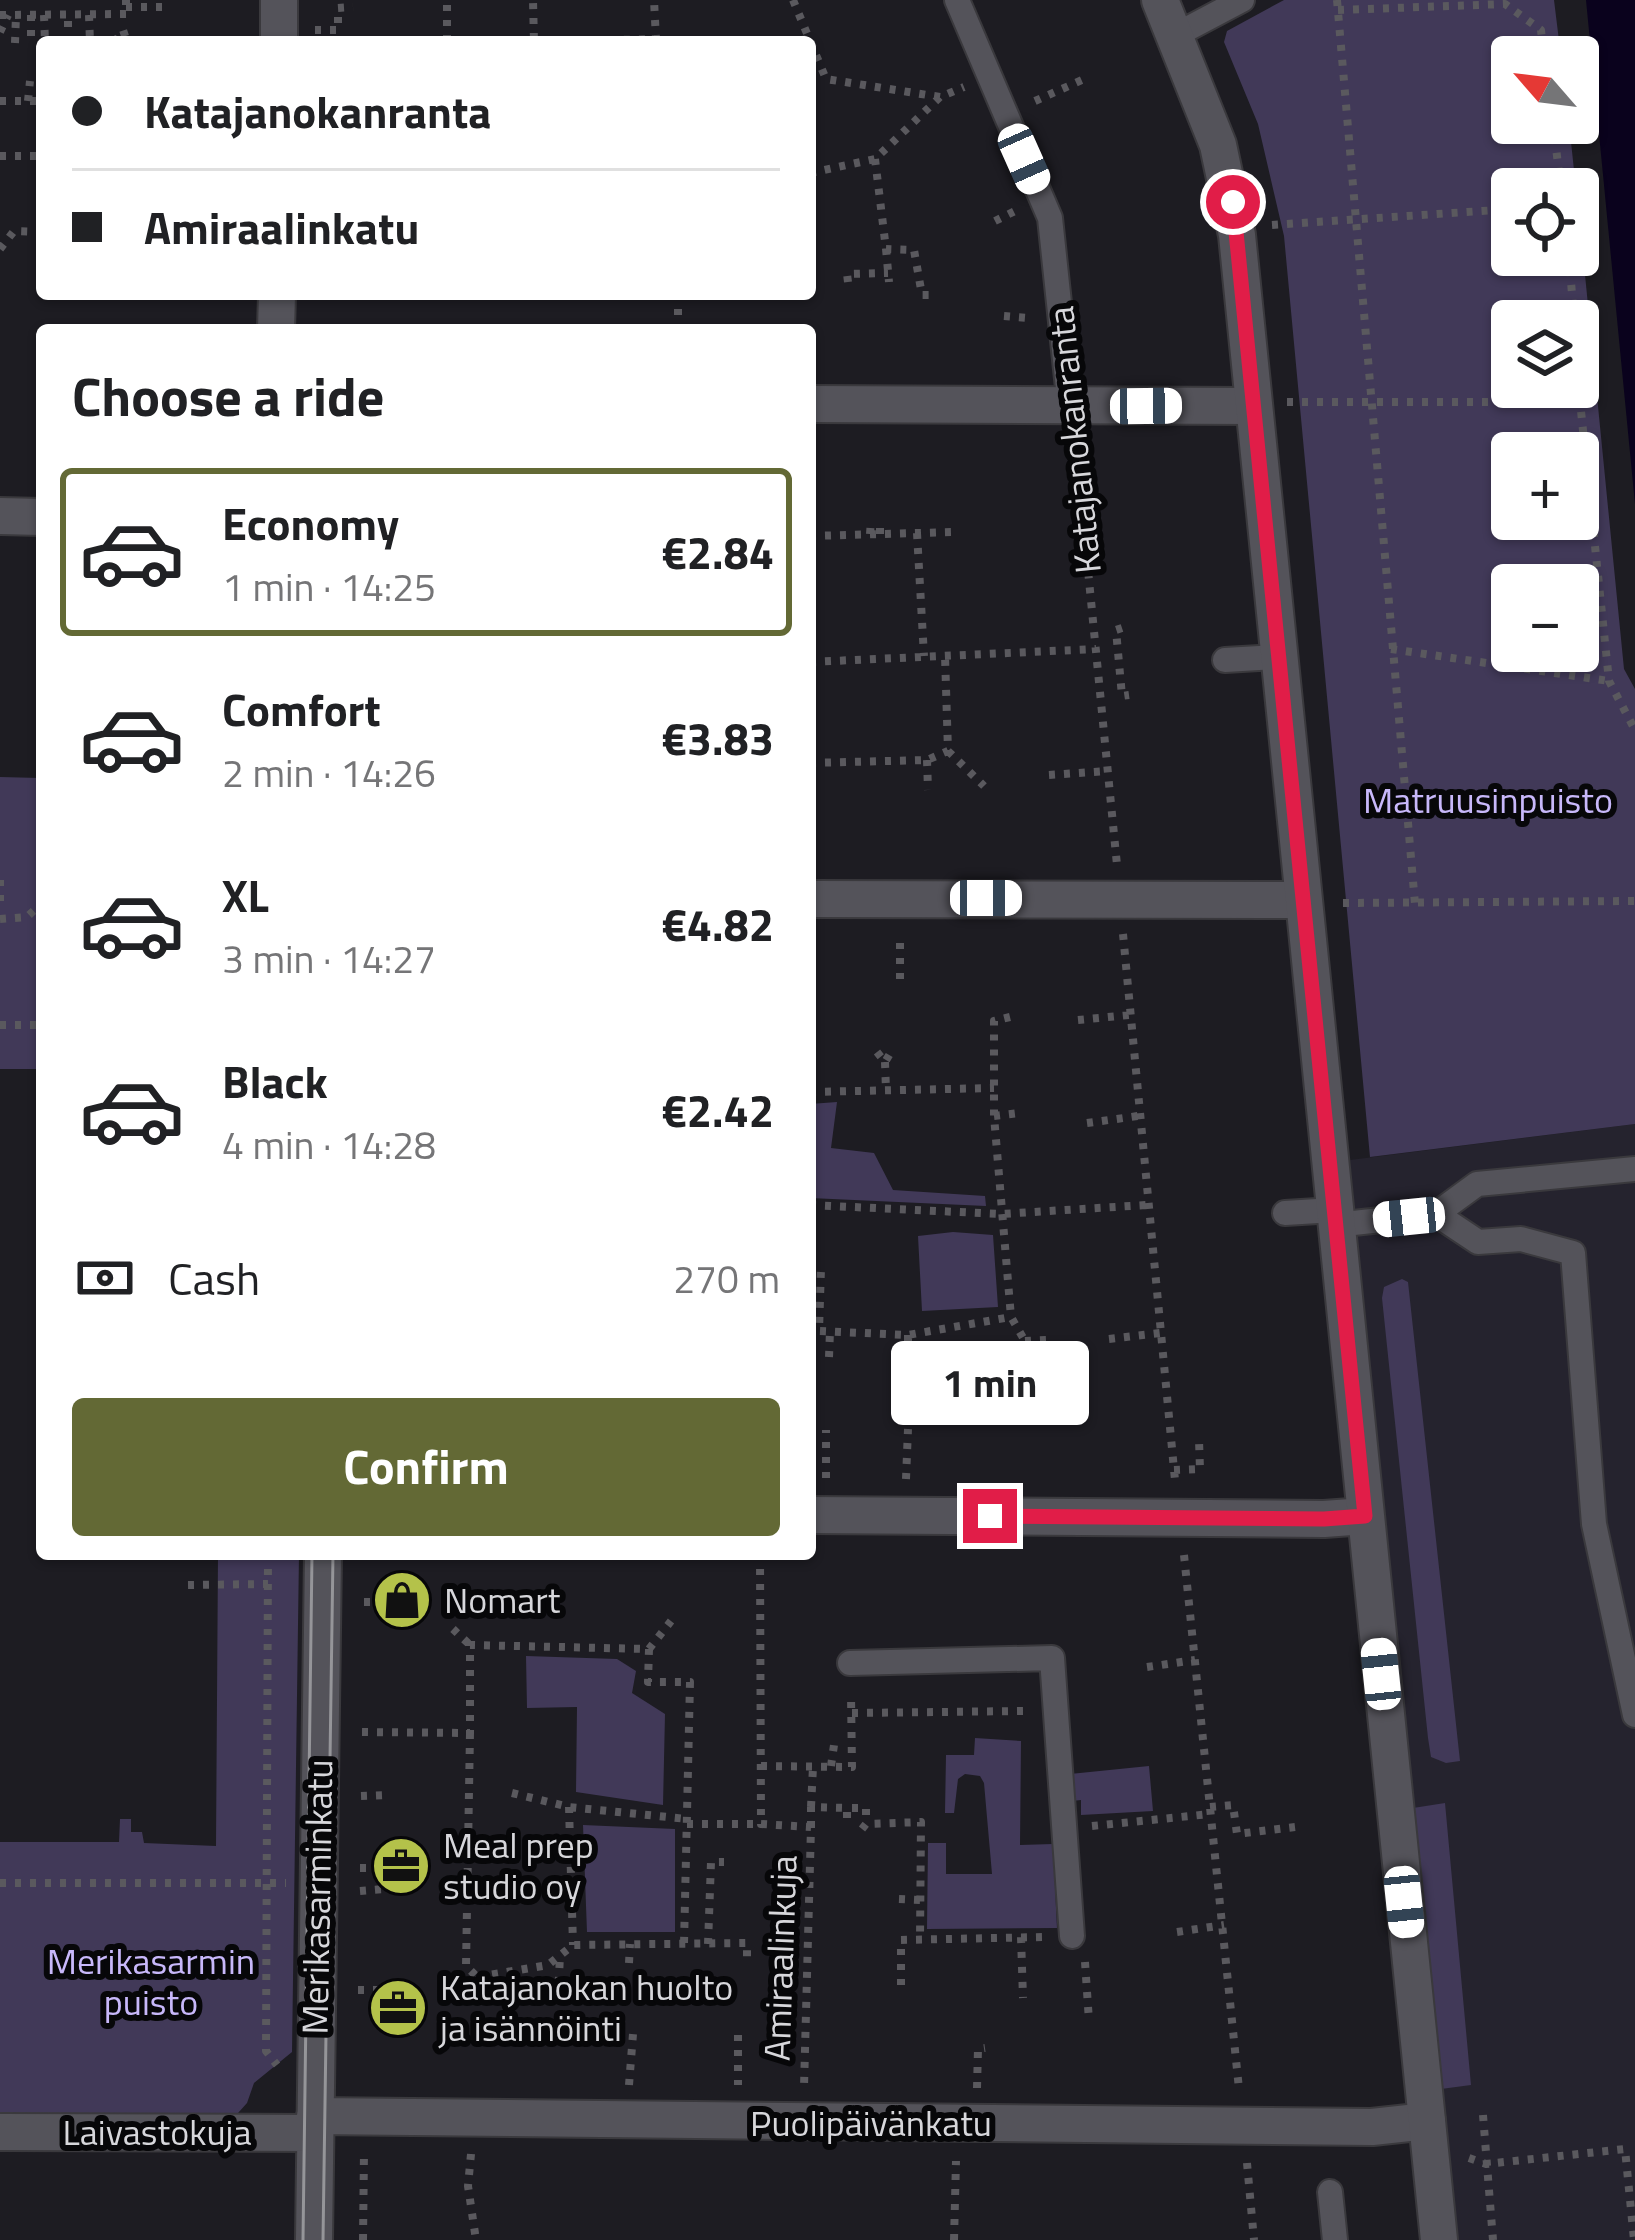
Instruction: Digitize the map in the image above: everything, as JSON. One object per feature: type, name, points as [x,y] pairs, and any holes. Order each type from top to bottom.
[{"type":"street","points":[[279,0],[279,36]]},
{"type":"street","points":[[1160,0],[1218,145],[1233,202],[1269,404],[1278,657],[1319,902],[1335,1218],[1439,2240]]},
{"type":"street","points":[[816,404],[1269,404]]},
{"type":"street","points":[[0,516],[36,518]]},
{"type":"street","points":[[816,899],[1319,902]]},
{"type":"street","points":[[818,1500],[1324,1519],[1365,1516]]},
{"type":"street","name":"Merikasarminkatu","points":[[314,2240],[323,1560]]},
{"type":"street","name":"Puolipäivänkatu","points":[[315,2125],[802,2122],[967,2109],[1243,2126],[1387,2127],[1427,2122]]},
{"type":"street","name":"Laivastokuja","points":[[0,2132],[315,2125]]},
{"type":"lane","name":"Katajanokanranta","points":[[957,0],[1050,218],[1070,407]]},
{"type":"lane","points":[[1174,36],[1242,0]]},
{"type":"lane","points":[[1225,660],[1278,657]]},
{"type":"lane","points":[[1285,1214],[1335,1218],[1436,1214],[1477,1184],[1635,1169]]},
{"type":"lane","points":[[1436,1214],[1478,1242],[1521,1239],[1573,1253],[1594,1524],[1635,1715]]},
{"type":"lane","points":[[850,1663],[1052,1658],[1072,1936]]},
{"type":"lane","points":[[1330,2192],[1335,2240]]},
{"type":"path","points":[[447,0],[447,36]]},
{"type":"path","points":[[533,0],[534,36]]},
{"type":"path","points":[[654,0],[656,36]]},
{"type":"path","points":[[793,0],[808,36]]},
{"type":"path","points":[[1415,904],[1338,5],[1505,4],[1541,30],[1542,36]]},
{"type":"path","points":[[124,7],[125,36]]},
{"type":"path","points":[[8,15],[89,15],[124,7],[163,8]]},
{"type":"path","points":[[334,30],[338,30],[338,8],[353,8]]},
{"type":"path","points":[[44,14],[45,36]]},
{"type":"path","points":[[68,14],[68,36]]},
{"type":"path","points":[[0,32],[8,15]]},
{"type":"path","points":[[8,15],[15,43]]},
{"type":"path","points":[[31,15],[31,43]]},
{"type":"path","points":[[89,15],[90,36]]},
{"type":"path","points":[[119,36],[123,30]]},
{"type":"path","points":[[816,55],[826,79],[940,97]]},
{"type":"path","points":[[816,172],[875,159],[940,97],[988,78]]},
{"type":"path","points":[[1028,104],[1082,80]]},
{"type":"path","points":[[28,101],[30,81]]},
{"type":"path","points":[[0,101],[36,101]]},
{"type":"path","points":[[0,156],[36,154]]},
{"type":"path","points":[[848,282],[847,274],[889,277],[875,159]]},
{"type":"path","points":[[1270,225],[1491,210]]},
{"type":"path","points":[[0,249],[14,231],[36,232]]},
{"type":"path","points":[[886,249],[919,248],[922,295],[932,295]]},
{"type":"path","points":[[1004,316],[1019,317]]},
{"type":"path","points":[[1269,404],[1491,403]]},
{"type":"path","name":"Katajanokanranta","points":[[1070,407],[1120,898]]},
{"type":"path","points":[[1581,408],[1609,681],[1635,730]]},
{"type":"path","points":[[875,534],[876,520]]},
{"type":"path","points":[[816,536],[954,532]]},
{"type":"path","points":[[917,533],[924,656]]},
{"type":"path","points":[[1122,628],[1116,630],[1118,664],[1122,697],[1129,695]]},
{"type":"path","points":[[816,662],[1096,649]]},
{"type":"path","points":[[1391,650],[1609,681]]},
{"type":"path","points":[[945,656],[948,752],[984,786]]},
{"type":"path","points":[[1098,666],[1118,664]]},
{"type":"path","points":[[816,763],[927,760],[948,752]]},
{"type":"path","points":[[927,760],[928,790]]},
{"type":"path","points":[[1049,775],[1108,771]]},
{"type":"path","points":[[0,880],[0,906]]},
{"type":"path","points":[[1319,902],[1635,901]]},
{"type":"path","points":[[0,919],[27,917],[36,909]]},
{"type":"path","points":[[900,929],[900,979]]},
{"type":"path","points":[[1078,1020],[1130,1015]]},
{"type":"path","points":[[1010,1017],[994,1021],[1001,1214],[1011,1317],[1025,1342],[1037,1387]]},
{"type":"path","points":[[0,1025],[36,1025]]},
{"type":"path","points":[[877,1052],[885,1062]]},
{"type":"path","points":[[886,1090],[885,1062],[891,1052]]},
{"type":"path","points":[[816,1092],[994,1088]]},
{"type":"path","points":[[994,1116],[1019,1113]]},
{"type":"path","points":[[1087,1123],[1138,1117]]},
{"type":"path","points":[[816,1205],[1001,1214],[1146,1205]]},
{"type":"path","points":[[816,1268],[821,1268],[819,1331],[908,1335],[1011,1317]]},
{"type":"path","points":[[829,1358],[830,1331]]},
{"type":"path","points":[[1109,1339],[1160,1333]]},
{"type":"path","points":[[908,1335],[908,1357]]},
{"type":"path","points":[[1025,1342],[1046,1340]]},
{"type":"path","points":[[906,1487],[908,1429]]},
{"type":"path","points":[[818,1500],[826,1430]]},
{"type":"path","points":[[1174,1470],[1200,1469],[1198,1440]]},
{"type":"path","points":[[268,1560],[266,2050],[284,2075]]},
{"type":"path","name":"Amiraalinkuja","points":[[760,1560],[761,1824],[811,1827],[807,1952],[811,1978],[802,2122]]},
{"type":"path","points":[[188,1585],[268,1584]]},
{"type":"path","points":[[364,1602],[386,1602]]},
{"type":"path","points":[[671,1621],[649,1649],[648,1682],[690,1682],[684,1944]]},
{"type":"path","points":[[453,1629],[470,1645],[649,1649]]},
{"type":"path","points":[[494,1630],[494,1645]]},
{"type":"path","points":[[587,1630],[587,1648]]},
{"type":"path","points":[[470,1645],[469,1791],[461,1901],[466,1966],[477,1977]]},
{"type":"path","points":[[1148,1667],[1195,1660]]},
{"type":"path","points":[[761,1766],[852,1767],[852,1713],[1056,1711]]},
{"type":"path","points":[[362,1732],[470,1733]]},
{"type":"path","points":[[831,1767],[835,1738]]},
{"type":"path","points":[[688,1742],[704,1742]]},
{"type":"path","points":[[811,1827],[814,1767]]},
{"type":"path","points":[[688,1779],[703,1780]]},
{"type":"path","points":[[456,1790],[469,1791]]},
{"type":"path","points":[[512,1793],[569,1807],[761,1824]]},
{"type":"path","points":[[361,1796],[386,1795]]},
{"type":"path","points":[[1065,1828],[1233,1804],[1237,1834],[1294,1827]]},
{"type":"path","points":[[569,1807],[572,1945]]},
{"type":"path","points":[[811,1807],[847,1813],[866,1808],[864,1828],[921,1822],[920,1940]]},
{"type":"path","points":[[724,1810],[725,1824]]},
{"type":"path","points":[[709,1944],[712,1862],[723,1865]]},
{"type":"path","points":[[360,1868],[386,1868]]},
{"type":"path","points":[[0,1883],[317,1882]]},
{"type":"path","points":[[360,1891],[386,1889]]},
{"type":"path","points":[[899,1899],[921,1900]]},
{"type":"path","points":[[1177,1932],[1224,1925]]},
{"type":"path","points":[[901,1984],[901,1940],[1083,1936],[1086,2017]]},
{"type":"path","points":[[1021,1937],[1023,1998]]},
{"type":"path","points":[[461,1993],[477,1977],[548,1965],[572,1945],[747,1943],[747,1963]]},
{"type":"path","points":[[629,1963],[630,1944]]},
{"type":"path","points":[[807,1952],[820,1952]]},
{"type":"path","points":[[559,1998],[560,1955]]},
{"type":"path","points":[[889,1959],[901,1959]]},
{"type":"path","points":[[358,1990],[386,1990]]},
{"type":"path","points":[[629,2092],[633,2035]]},
{"type":"path","points":[[737,2035],[738,2093]]},
{"type":"path","points":[[954,2240],[967,2109],[978,2049],[985,2048]]},
{"type":"path","points":[[1483,2115],[1493,2240]]},
{"type":"path","points":[[1243,2126],[1254,2240]]},
{"type":"path","points":[[363,2240],[364,2145]]},
{"type":"path","points":[[472,2146],[468,2186],[476,2240]]},
{"type":"path","points":[[1431,2161],[1466,2157],[1486,2164],[1625,2149],[1634,2240]]},
{"type":"shaded area","points":[[1586,0],[1635,0],[1635,504],[1599,134],[1599,36],[1590,36]]},
{"type":"shaded area","points":[[1635,1124],[1635,2240],[1455,2240],[1350,1160]]},
{"type":"green space","name":"Matruusinpuisto","points":[[1284,0],[1554,0],[1558,36],[1491,36],[1491,144],[1571,144],[1574,168],[1491,168],[1491,276],[1585,276],[1587,300],[1491,300],[1491,408],[1598,408],[1624,669],[1635,689],[1635,1124],[1370,1157],[1284,236],[1258,124],[1224,42],[1227,31]]},
{"type":"green space","points":[[0,777],[36,778],[36,1069],[0,1069]]},
{"type":"green space","points":[[837,1102],[831,1148],[874,1153],[893,1190],[985,1196],[986,1206],[816,1198],[816,1104]]},
{"type":"green space","points":[[993,1235],[998,1307],[922,1311],[918,1236]]},
{"type":"green space","points":[[1402,1279],[1408,1282],[1460,1761],[1446,1763],[1431,1757],[1428,1738],[1382,1298],[1384,1287]]},
{"type":"green space","name":"Merikasarmin puisto","points":[[218,1560],[299,1560],[292,2052],[254,2083],[247,2103],[230,2122],[0,2116],[0,1842],[119,1842],[120,1819],[131,1819],[131,1832],[142,1832],[144,1843],[216,1846]]},
{"type":"green space","points":[[526,1656],[617,1659],[636,1671],[632,1693],[665,1714],[663,1805],[576,1792],[577,1707],[527,1708]]},
{"type":"green space","points":[[975,1738],[1021,1741],[1020,1845],[1053,1844],[1057,1928],[927,1929],[928,1843],[946,1843],[946,1874],[992,1874],[980,1776],[965,1774],[958,1779],[954,1813],[945,1813],[946,1755],[974,1755]]},
{"type":"green space","points":[[1149,1766],[1153,1811],[1081,1815],[1081,1800],[1072,1801],[1070,1774]]},
{"type":"green space","points":[[1445,1803],[1471,2085],[1441,2089],[1413,1808]]},
{"type":"green space","points":[[583,1825],[675,1829],[675,1932],[587,1932]]},
{"type":"tram line","points":[[303,2240],[312,1560]]},
{"type":"tram line","points":[[323,2240],[333,1560]]},
{"type":"place","name":"Nomart","points":[[402,1600]]},
{"type":"place","name":"Meal prep studio oy","points":[[401,1866]]},
{"type":"place","name":"Katajanokan huolto ja isännöinti","points":[[398,2008]]},
{"type":"route","points":[[990,1516],[1365,1516],[1233,202]]}]
